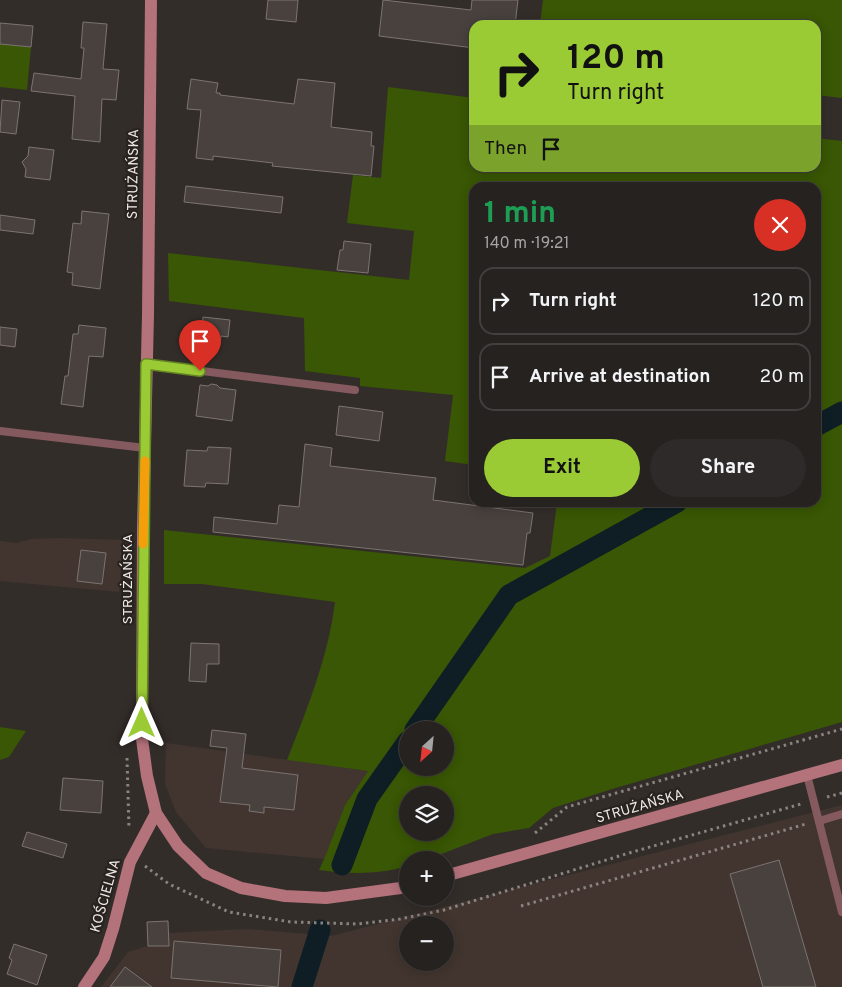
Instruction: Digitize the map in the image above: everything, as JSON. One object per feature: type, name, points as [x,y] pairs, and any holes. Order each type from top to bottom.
[{"type":"main road","name":"STRUŻAŃSKA","points":[[151,0],[142,739],[147,776],[156,813],[178,846],[206,873],[241,888],[285,896],[326,898],[399,888]]},
{"type":"main road","name":"STRUŻAŃSKA","points":[[454,873],[842,765]]},
{"type":"main road","name":"KOŚCIELNA","points":[[84,987],[104,957],[130,862],[156,813]]},
{"type":"lane","points":[[146,364],[355,390]]},
{"type":"lane","points":[[0,431],[145,448]]},
{"type":"lane","points":[[807,775],[842,912]]},
{"type":"lane","points":[[819,820],[842,814]]},
{"type":"path","points":[[530,838],[567,807],[842,729]]},
{"type":"path","points":[[127,751],[129,829],[127,846],[140,862],[169,884],[229,912],[291,922],[358,924],[400,919],[444,910],[630,853],[842,792]]},
{"type":"path","points":[[521,906],[819,820]]},
{"type":"shaded area","points":[[31,539],[123,540],[119,592],[0,581],[0,541],[17,543]]},
{"type":"shaded area","points":[[166,743],[368,771],[345,805],[324,859],[206,848],[176,812],[165,784]]},
{"type":"shaded area","points":[[842,805],[842,987],[101,987],[128,952],[148,946],[147,922],[168,921],[169,933],[248,929],[331,936],[399,919],[399,971],[454,971],[454,916],[409,916]]},
{"type":"green space","points":[[543,0],[842,0],[842,98],[821,96],[821,20],[541,20]]},
{"type":"green space","points":[[0,44],[31,47],[27,90],[0,87]]},
{"type":"green space","points":[[388,87],[469,97],[469,172],[821,172],[821,139],[842,141],[842,722],[553,808],[529,828],[493,834],[449,851],[399,851],[399,868],[363,873],[319,870],[345,805],[368,771],[287,760],[322,663],[335,602],[202,584],[164,584],[164,530],[525,568],[550,556],[556,507],[821,507],[821,182],[469,182],[469,464],[445,461],[453,395],[360,386],[360,378],[305,371],[304,318],[169,301],[168,253],[409,280],[414,231],[347,223],[353,175],[381,178]]},
{"type":"green space","points":[[0,727],[26,731],[9,757],[0,760]]},
{"type":"building","points":[[268,0],[298,0],[296,22],[266,19]]},
{"type":"building","points":[[383,0],[471,10],[472,0],[518,0],[516,20],[469,20],[469,47],[379,36]]},
{"type":"building","points":[[83,22],[107,24],[103,69],[119,70],[116,100],[102,99],[100,142],[72,139],[75,96],[31,91],[34,73],[81,79],[84,48],[81,48]]},
{"type":"building","points":[[0,23],[33,26],[31,47],[0,44]]},
{"type":"building","points":[[191,79],[218,83],[216,93],[220,93],[220,95],[294,104],[298,79],[335,83],[331,127],[372,132],[371,146],[374,146],[371,176],[272,166],[273,163],[213,156],[213,160],[196,158],[201,110],[187,109]]},
{"type":"building","points":[[2,100],[20,102],[16,134],[0,132]]},
{"type":"building","points":[[29,147],[54,150],[50,180],[25,177],[26,169],[22,162],[28,156]]},
{"type":"building","points":[[186,186],[283,197],[281,213],[184,202]]},
{"type":"building","points":[[82,211],[109,214],[100,289],[72,285],[73,273],[67,272],[73,223],[81,224]]},
{"type":"building","points":[[0,215],[35,220],[33,234],[0,230]]},
{"type":"building","points":[[344,241],[371,244],[368,273],[337,270],[340,250],[343,250]]},
{"type":"building","points":[[203,317],[230,320],[228,337],[221,336],[220,345],[201,342]]},
{"type":"building","points":[[79,325],[106,328],[103,357],[89,356],[83,407],[61,404],[65,376],[68,376],[73,334],[78,334]]},
{"type":"building","points":[[0,327],[17,329],[15,347],[0,345]]},
{"type":"building","points":[[211,384],[217,385],[220,388],[236,390],[232,421],[196,416],[200,385],[208,386]]},
{"type":"building","points":[[339,406],[383,412],[379,441],[336,435]]},
{"type":"building","points":[[305,444],[332,448],[330,466],[436,478],[433,500],[469,505],[469,507],[487,507],[533,513],[530,533],[527,533],[523,565],[213,532],[214,517],[277,524],[279,505],[299,507]]},
{"type":"building","points":[[208,447],[231,448],[228,484],[206,483],[205,487],[184,486],[187,450],[207,451]]},
{"type":"building","points":[[81,550],[106,553],[102,584],[77,581]]},
{"type":"building","points":[[191,643],[219,644],[219,664],[207,664],[206,682],[189,681]]},
{"type":"building","points":[[212,730],[246,734],[242,768],[298,775],[294,810],[264,807],[264,813],[249,811],[250,805],[220,802],[227,748],[210,746]]},
{"type":"building","points":[[63,778],[103,781],[101,813],[60,810]]},
{"type":"building","points":[[27,832],[67,844],[63,858],[22,846]]},
{"type":"building","points":[[779,860],[816,987],[763,987],[730,874]]},
{"type":"building","points":[[168,921],[169,946],[148,946],[147,922]]},
{"type":"building","points":[[174,941],[281,950],[278,987],[171,978]]},
{"type":"building","points":[[14,944],[47,955],[37,985],[7,974],[12,960],[9,958]]},
{"type":"building","points":[[125,967],[152,987],[110,987]]},
{"type":"waterway","points":[[821,423],[842,412]]},
{"type":"waterway","points":[[421,721],[509,595],[668,507]]},
{"type":"waterway","points":[[342,865],[367,799],[399,754]]},
{"type":"waterway","points":[[302,987],[320,930]]},
{"type":"slow traffic","points":[[143,544],[145,461]]},
{"type":"route","points":[[142,723],[146,364],[200,371]]}]
